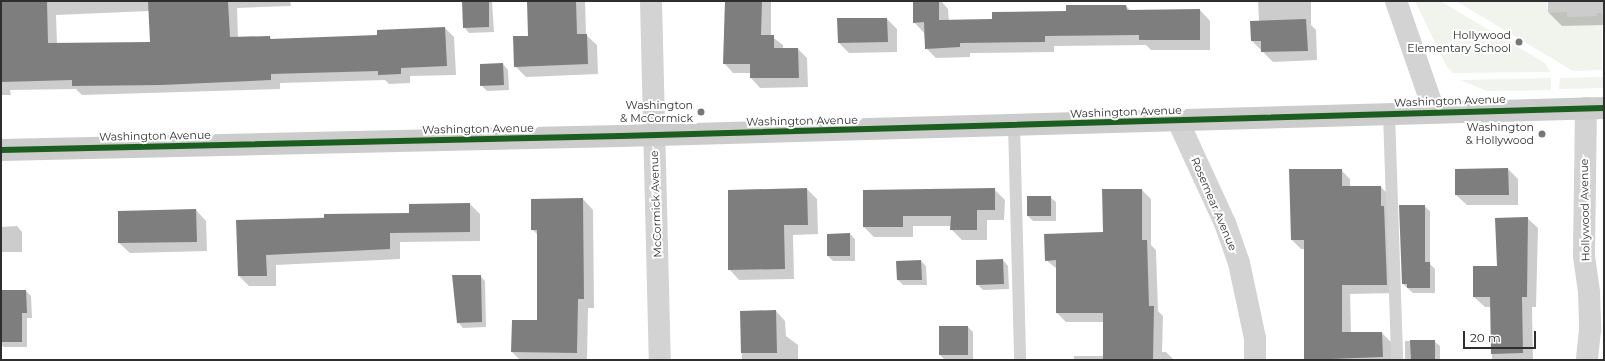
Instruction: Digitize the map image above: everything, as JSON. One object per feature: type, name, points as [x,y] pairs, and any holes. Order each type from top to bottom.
[{"type":"street","name":"McCormick Avenue","points":[[651,1],[660,360]]},
{"type":"street","points":[[1396,1],[1434,111]]},
{"type":"street","name":"Washington Avenue","points":[[1,150],[654,135],[1178,121],[1434,111],[1595,108]]},
{"type":"street","name":"Hollywood Avenue","points":[[1587,360],[1590,330],[1589,293],[1584,256],[1595,108]]},
{"type":"street","name":"Rosemear Avenue","points":[[1178,121],[1225,223],[1238,263],[1254,338],[1255,360]]},
{"type":"lane","points":[[1389,113],[1397,360]]},
{"type":"lane","points":[[1014,125],[1020,360]]},
{"type":"shaded area","points":[[1415,1],[1440,1],[1545,63],[1550,72],[1453,73],[1447,67]]},
{"type":"shaded area","points":[[1456,1],[1547,1],[1548,13],[1567,12],[1567,17],[1597,16],[1597,13],[1602,13],[1602,70],[1573,71]]},
{"type":"shaded area","points":[[1604,77],[1604,88],[1559,89],[1560,78]]},
{"type":"shaded area","points":[[1551,78],[1551,90],[1487,91],[1460,80]]},
{"type":"building","points":[[1,1],[47,1],[48,43],[150,42],[148,1],[228,1],[230,37],[270,36],[270,39],[377,35],[377,30],[445,27],[447,66],[401,68],[401,74],[378,75],[378,71],[271,74],[271,80],[161,85],[72,86],[72,80],[1,82]]},
{"type":"building","points":[[462,1],[489,1],[489,27],[463,28]]},
{"type":"building","points":[[527,1],[576,1],[577,34],[587,34],[588,64],[514,67],[513,36],[528,36]]},
{"type":"building","points":[[725,1],[762,1],[761,35],[774,35],[774,48],[798,48],[799,78],[750,78],[750,64],[723,64]]},
{"type":"building","points":[[913,1],[939,1],[939,20],[992,19],[992,12],[1066,11],[1066,5],[1126,5],[1127,10],[1200,9],[1200,40],[1139,40],[1139,35],[1045,36],[1045,42],[960,43],[960,47],[925,49],[924,22],[913,23]]},
{"type":"building","points":[[837,18],[887,18],[888,42],[838,43]]},
{"type":"building","points":[[1306,19],[1308,51],[1261,52],[1261,41],[1251,41],[1250,21]]},
{"type":"building","points":[[503,63],[504,85],[480,86],[480,64]]},
{"type":"building","points":[[1508,168],[1509,195],[1455,195],[1455,169]]},
{"type":"building","points":[[1289,169],[1342,169],[1342,186],[1381,186],[1381,206],[1384,206],[1387,285],[1342,285],[1342,332],[1382,332],[1383,357],[1304,360],[1304,240],[1291,240]]},
{"type":"building","points":[[807,188],[808,225],[784,225],[785,269],[728,270],[728,190]]},
{"type":"building","points":[[995,188],[995,210],[977,210],[977,230],[950,230],[951,216],[903,216],[903,227],[863,227],[863,190]]},
{"type":"building","points":[[1102,189],[1142,189],[1142,240],[1147,240],[1149,306],[1154,306],[1153,360],[1103,360],[1103,313],[1056,313],[1056,260],[1045,261],[1044,234],[1103,232]]},
{"type":"building","points":[[1027,196],[1051,196],[1051,216],[1027,216]]},
{"type":"building","points":[[583,198],[584,299],[578,299],[577,353],[511,352],[512,320],[537,320],[537,230],[531,230],[531,199]]},
{"type":"building","points":[[470,203],[470,232],[390,233],[390,249],[266,255],[267,276],[238,276],[236,220],[324,218],[324,214],[409,213],[409,204]]},
{"type":"building","points":[[1399,205],[1425,205],[1425,262],[1430,262],[1430,288],[1407,288],[1407,284],[1402,284]]},
{"type":"building","points":[[196,209],[197,242],[118,243],[118,211]]},
{"type":"building","points":[[1528,217],[1527,297],[1522,297],[1523,353],[1491,354],[1490,297],[1473,297],[1473,266],[1497,266],[1495,218]]},
{"type":"building","points":[[850,233],[850,256],[827,256],[827,234]]},
{"type":"building","points":[[1003,259],[1004,284],[976,285],[976,260]]},
{"type":"building","points":[[921,260],[922,280],[897,280],[896,261]]},
{"type":"building","points":[[452,275],[481,275],[482,322],[457,323]]},
{"type":"building","points":[[1,290],[26,290],[27,313],[22,313],[22,342],[1,342]]},
{"type":"building","points":[[776,310],[777,353],[741,353],[740,311]]},
{"type":"building","points":[[939,326],[968,326],[968,355],[939,355]]},
{"type":"building","points":[[1410,340],[1435,340],[1435,360],[1411,360]]},
{"type":"cycle path","points":[[1,150],[621,136],[1604,108]]},
{"type":"place","name":"Hollywood Elementary School","points":[[1519,42]]},
{"type":"place","name":"Washington & McCormick","points":[[701,112]]},
{"type":"place","name":"Washington & Hollywood","points":[[1542,134]]}]
